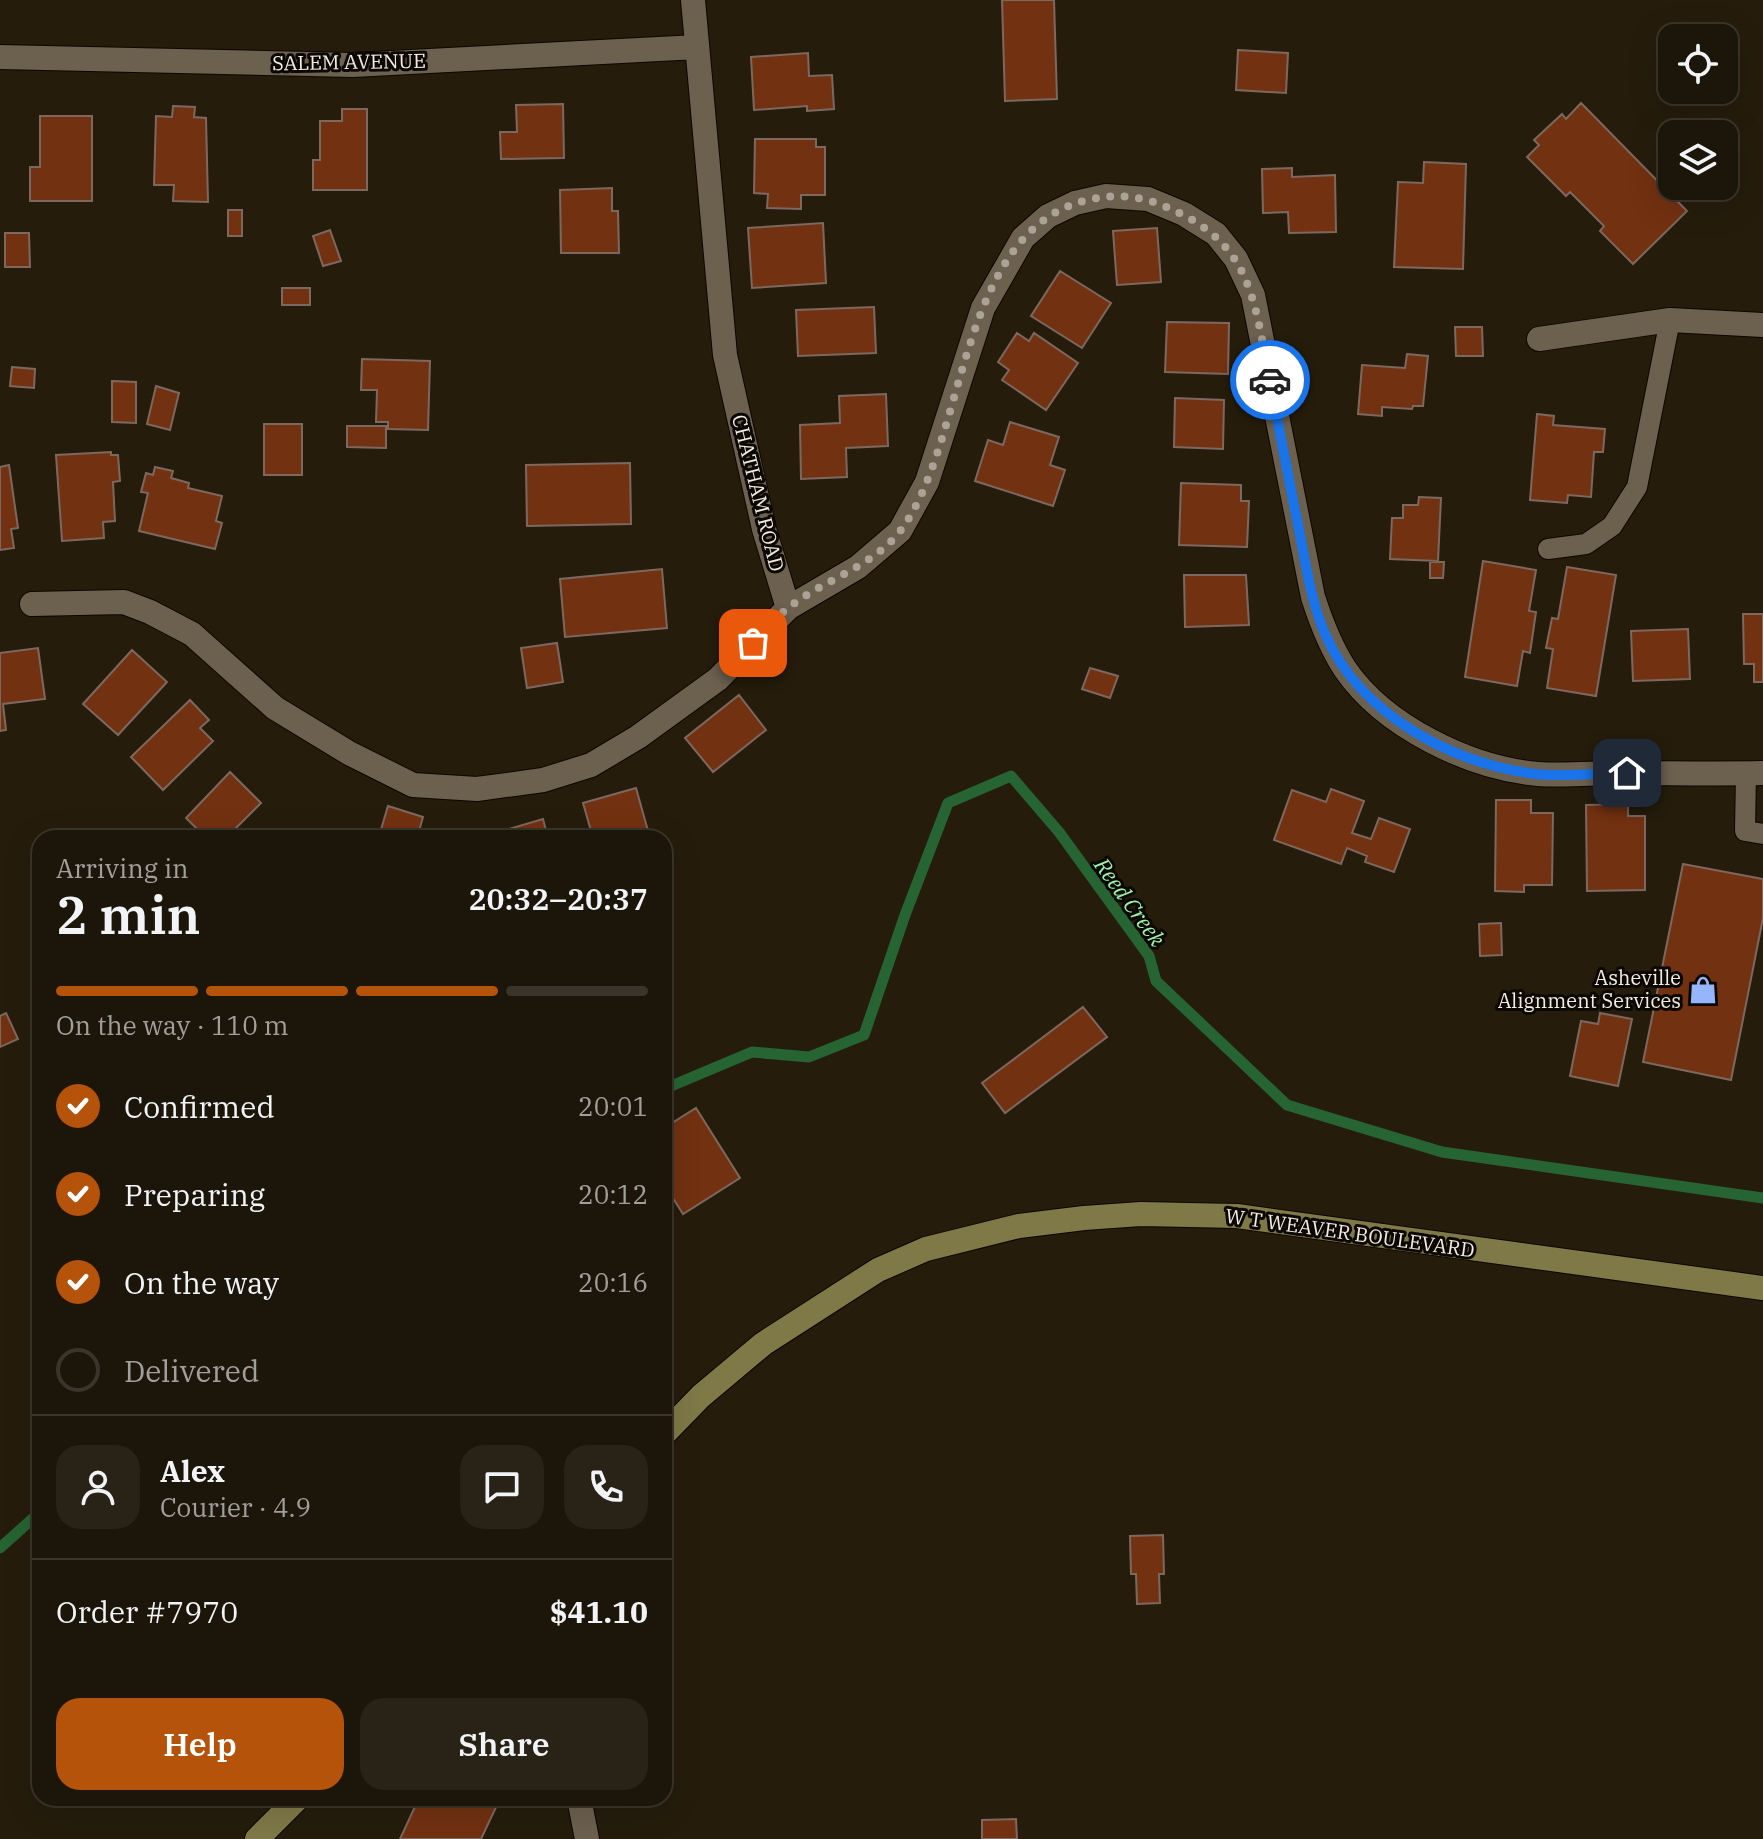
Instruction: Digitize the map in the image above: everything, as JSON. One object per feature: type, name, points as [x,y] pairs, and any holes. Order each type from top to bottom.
[{"type":"main road","name":"W T WEAVER BOULEVARD","points":[[672,1426],[701,1396],[763,1344],[878,1270],[926,1249],[1019,1226],[1071,1219],[1141,1214],[1237,1216],[1763,1288]]},
{"type":"main road","points":[[257,1839],[290,1806]]},
{"type":"street","name":"CHATHAM ROAD","points":[[693,0],[725,355],[764,529],[788,608]]},
{"type":"street","name":"SALEM AVENUE","points":[[0,57],[353,65],[697,47]]},
{"type":"street","points":[[32,604],[124,602],[150,612],[192,634],[275,708],[349,753],[413,785],[477,789],[543,780],[591,765],[638,737],[718,679],[788,608],[858,567],[900,531],[927,482],[983,308],[1023,238],[1048,216],[1075,203],[1106,196],[1148,199],[1184,214],[1216,234],[1236,259],[1253,295],[1313,597],[1326,636],[1339,659],[1371,697],[1414,732],[1460,755],[1501,768],[1539,774],[1755,773]]},
{"type":"street","points":[[1539,339],[1670,320],[1763,325]]},
{"type":"street","points":[[581,1806],[587,1839]]},
{"type":"lane","points":[[1548,549],[1586,544],[1612,526],[1637,487],[1670,320]]},
{"type":"lane","points":[[1755,773],[1745,831],[1763,834]]},
{"type":"building","points":[[1002,0],[1054,0],[1057,99],[1005,101]]},
{"type":"building","points":[[1238,50],[1288,53],[1286,93],[1236,90]]},
{"type":"building","points":[[808,53],[809,76],[832,75],[834,109],[807,111],[807,106],[754,110],[751,57]]},
{"type":"building","points":[[1581,103],[1658,181],[1658,200],[1676,200],[1687,211],[1633,264],[1600,231],[1604,226],[1570,192],[1566,196],[1527,157],[1539,145],[1534,140],[1562,114],[1566,119]]},
{"type":"building","points":[[563,104],[564,158],[501,159],[500,132],[517,132],[516,105]]},
{"type":"building","points":[[173,106],[195,107],[194,117],[206,118],[208,202],[173,201],[174,185],[154,185],[156,116],[172,117]]},
{"type":"building","points":[[342,109],[367,109],[367,190],[313,190],[313,160],[320,160],[320,121],[342,121]]},
{"type":"building","points":[[40,116],[92,116],[92,201],[30,201],[30,167],[40,167]]},
{"type":"building","points":[[755,139],[816,139],[816,147],[825,147],[825,195],[801,195],[801,209],[767,208],[768,194],[754,193]]},
{"type":"building","points":[[1424,162],[1466,164],[1463,269],[1394,267],[1398,182],[1423,183]]},
{"type":"building","points":[[1292,168],[1292,177],[1335,175],[1336,232],[1289,233],[1288,212],[1263,213],[1262,169]]},
{"type":"building","points":[[612,188],[612,211],[618,211],[619,253],[561,253],[560,190]]},
{"type":"building","points":[[228,210],[242,210],[242,236],[228,236]]},
{"type":"building","points":[[823,223],[826,283],[752,288],[748,228]]},
{"type":"building","points":[[1157,228],[1161,282],[1117,285],[1113,231]]},
{"type":"building","points":[[330,230],[341,261],[323,266],[313,236]]},
{"type":"building","points":[[5,233],[29,233],[30,267],[5,267]]},
{"type":"building","points":[[1060,271],[1111,303],[1082,348],[1031,316]]},
{"type":"building","points":[[282,288],[310,288],[310,305],[282,305]]},
{"type":"building","points":[[874,307],[876,353],[798,356],[796,310]]},
{"type":"building","points":[[1167,322],[1229,323],[1228,374],[1165,372]]},
{"type":"building","points":[[1455,327],[1482,327],[1483,356],[1456,356]]},
{"type":"building","points":[[1017,333],[1029,341],[1034,333],[1078,363],[1046,410],[1002,380],[1009,370],[998,362]]},
{"type":"building","points":[[1407,354],[1428,356],[1423,406],[1413,406],[1412,409],[1382,407],[1382,416],[1358,414],[1362,365],[1405,368]]},
{"type":"building","points":[[362,359],[430,361],[428,430],[388,429],[388,422],[376,422],[377,390],[361,390]]},
{"type":"building","points":[[12,367],[35,369],[34,388],[10,386]]},
{"type":"building","points":[[112,381],[136,382],[136,423],[112,422]]},
{"type":"building","points":[[156,386],[179,393],[170,430],[147,424]]},
{"type":"building","points":[[886,394],[888,446],[846,448],[847,477],[801,479],[800,425],[840,423],[839,396]]},
{"type":"building","points":[[1175,398],[1224,400],[1223,449],[1174,447]]},
{"type":"building","points":[[1537,414],[1554,416],[1553,425],[1605,429],[1603,452],[1594,452],[1591,497],[1568,495],[1567,503],[1530,500]]},
{"type":"building","points":[[1010,422],[1059,437],[1050,465],[1065,470],[1053,506],[975,481],[988,440],[1003,445]]},
{"type":"building","points":[[264,424],[302,424],[302,475],[264,475]]},
{"type":"building","points":[[347,426],[386,426],[386,448],[347,447]]},
{"type":"building","points":[[111,452],[111,455],[118,455],[120,481],[113,482],[115,521],[103,522],[104,538],[62,541],[56,455]]},
{"type":"building","points":[[630,463],[631,524],[527,526],[526,465]]},
{"type":"building","points":[[9,465],[18,528],[11,529],[14,548],[0,550],[0,467]]},
{"type":"building","points":[[155,467],[173,471],[171,478],[189,483],[188,488],[222,496],[216,521],[222,523],[215,549],[139,531],[148,493],[141,492],[146,473],[153,475]]},
{"type":"building","points":[[1181,483],[1241,485],[1241,501],[1249,501],[1247,547],[1179,545]]},
{"type":"building","points":[[1419,497],[1441,498],[1438,561],[1390,559],[1392,518],[1403,518],[1403,505],[1418,505]]},
{"type":"building","points":[[1483,561],[1536,570],[1529,611],[1536,612],[1530,653],[1523,651],[1517,686],[1465,677]]},
{"type":"building","points":[[1430,562],[1444,562],[1443,578],[1430,578]]},
{"type":"building","points":[[1567,567],[1616,575],[1596,696],[1547,688],[1553,649],[1546,648],[1552,618],[1558,619]]},
{"type":"building","points":[[662,569],[667,628],[565,637],[560,579]]},
{"type":"building","points":[[1184,575],[1246,575],[1249,625],[1185,627]]},
{"type":"building","points":[[1743,614],[1763,614],[1763,682],[1754,682],[1754,664],[1744,664]]},
{"type":"building","points":[[1688,629],[1690,679],[1633,681],[1631,631]]},
{"type":"building","points":[[557,643],[563,682],[527,688],[521,648]]},
{"type":"building","points":[[38,648],[45,699],[3,704],[6,730],[0,731],[0,653]]},
{"type":"building","points":[[132,650],[167,682],[118,735],[83,704]]},
{"type":"building","points":[[1090,668],[1118,676],[1110,698],[1082,689]]},
{"type":"building","points":[[739,695],[766,730],[713,772],[685,738]]},
{"type":"building","points":[[190,700],[209,720],[200,728],[213,741],[163,790],[131,757]]},
{"type":"building","points":[[230,772],[261,803],[234,830],[198,830],[186,818]]},
{"type":"building","points":[[636,788],[648,830],[591,830],[583,803]]},
{"type":"building","points":[[1331,789],[1364,801],[1352,833],[1371,839],[1379,818],[1410,829],[1394,872],[1365,862],[1367,856],[1347,848],[1341,864],[1274,840],[1292,790],[1326,802]]},
{"type":"building","points":[[1496,800],[1531,800],[1531,813],[1553,813],[1552,885],[1524,885],[1524,892],[1495,891]]},
{"type":"building","points":[[1628,804],[1628,816],[1645,816],[1645,890],[1587,891],[1586,805]]},
{"type":"building","points":[[388,806],[423,817],[419,830],[381,830]]},
{"type":"building","points":[[543,819],[546,830],[506,830]]},
{"type":"building","name":"Asheville Alignment Services","points":[[1683,864],[1763,879],[1763,918],[1731,1080],[1643,1062]]},
{"type":"building","points":[[1501,923],[1502,955],[1480,956],[1479,924]]},
{"type":"building","points":[[1083,1007],[1107,1037],[1005,1113],[982,1083]]},
{"type":"building","points":[[6,1013],[18,1039],[0,1047],[0,1016]]},
{"type":"building","points":[[1600,1013],[1632,1019],[1618,1086],[1570,1076],[1581,1021],[1598,1024]]},
{"type":"building","points":[[696,1108],[740,1178],[683,1214],[672,1197],[672,1123]]},
{"type":"building","points":[[1163,1535],[1164,1574],[1159,1574],[1160,1603],[1137,1604],[1136,1574],[1131,1574],[1130,1536]]},
{"type":"building","points":[[415,1806],[497,1806],[481,1839],[400,1839]]},
{"type":"building","points":[[1016,1819],[1017,1839],[982,1839],[982,1820]]},
{"type":"waterway","name":"Reed Creek","points":[[672,1086],[752,1052],[809,1057],[864,1035],[948,803],[1011,776],[1059,832],[1149,956],[1156,981],[1287,1105],[1442,1152],[1763,1198]]},
{"type":"waterway","name":"Reed Creek","points":[[0,1548],[32,1519]]},
{"type":"way so far","points":[[753,643],[788,608],[858,567],[900,531],[927,482],[983,308],[1023,238],[1048,216],[1075,203],[1106,196],[1148,199],[1184,214],[1216,234],[1236,259],[1253,295],[1270,380]]},
{"type":"place","name":"Asheville Alignment Services","points":[[1703,990]]},
{"type":"route","points":[[1270,380],[1313,597],[1326,636],[1358,684],[1414,732],[1460,755],[1501,768],[1539,774],[1627,773]]}]
